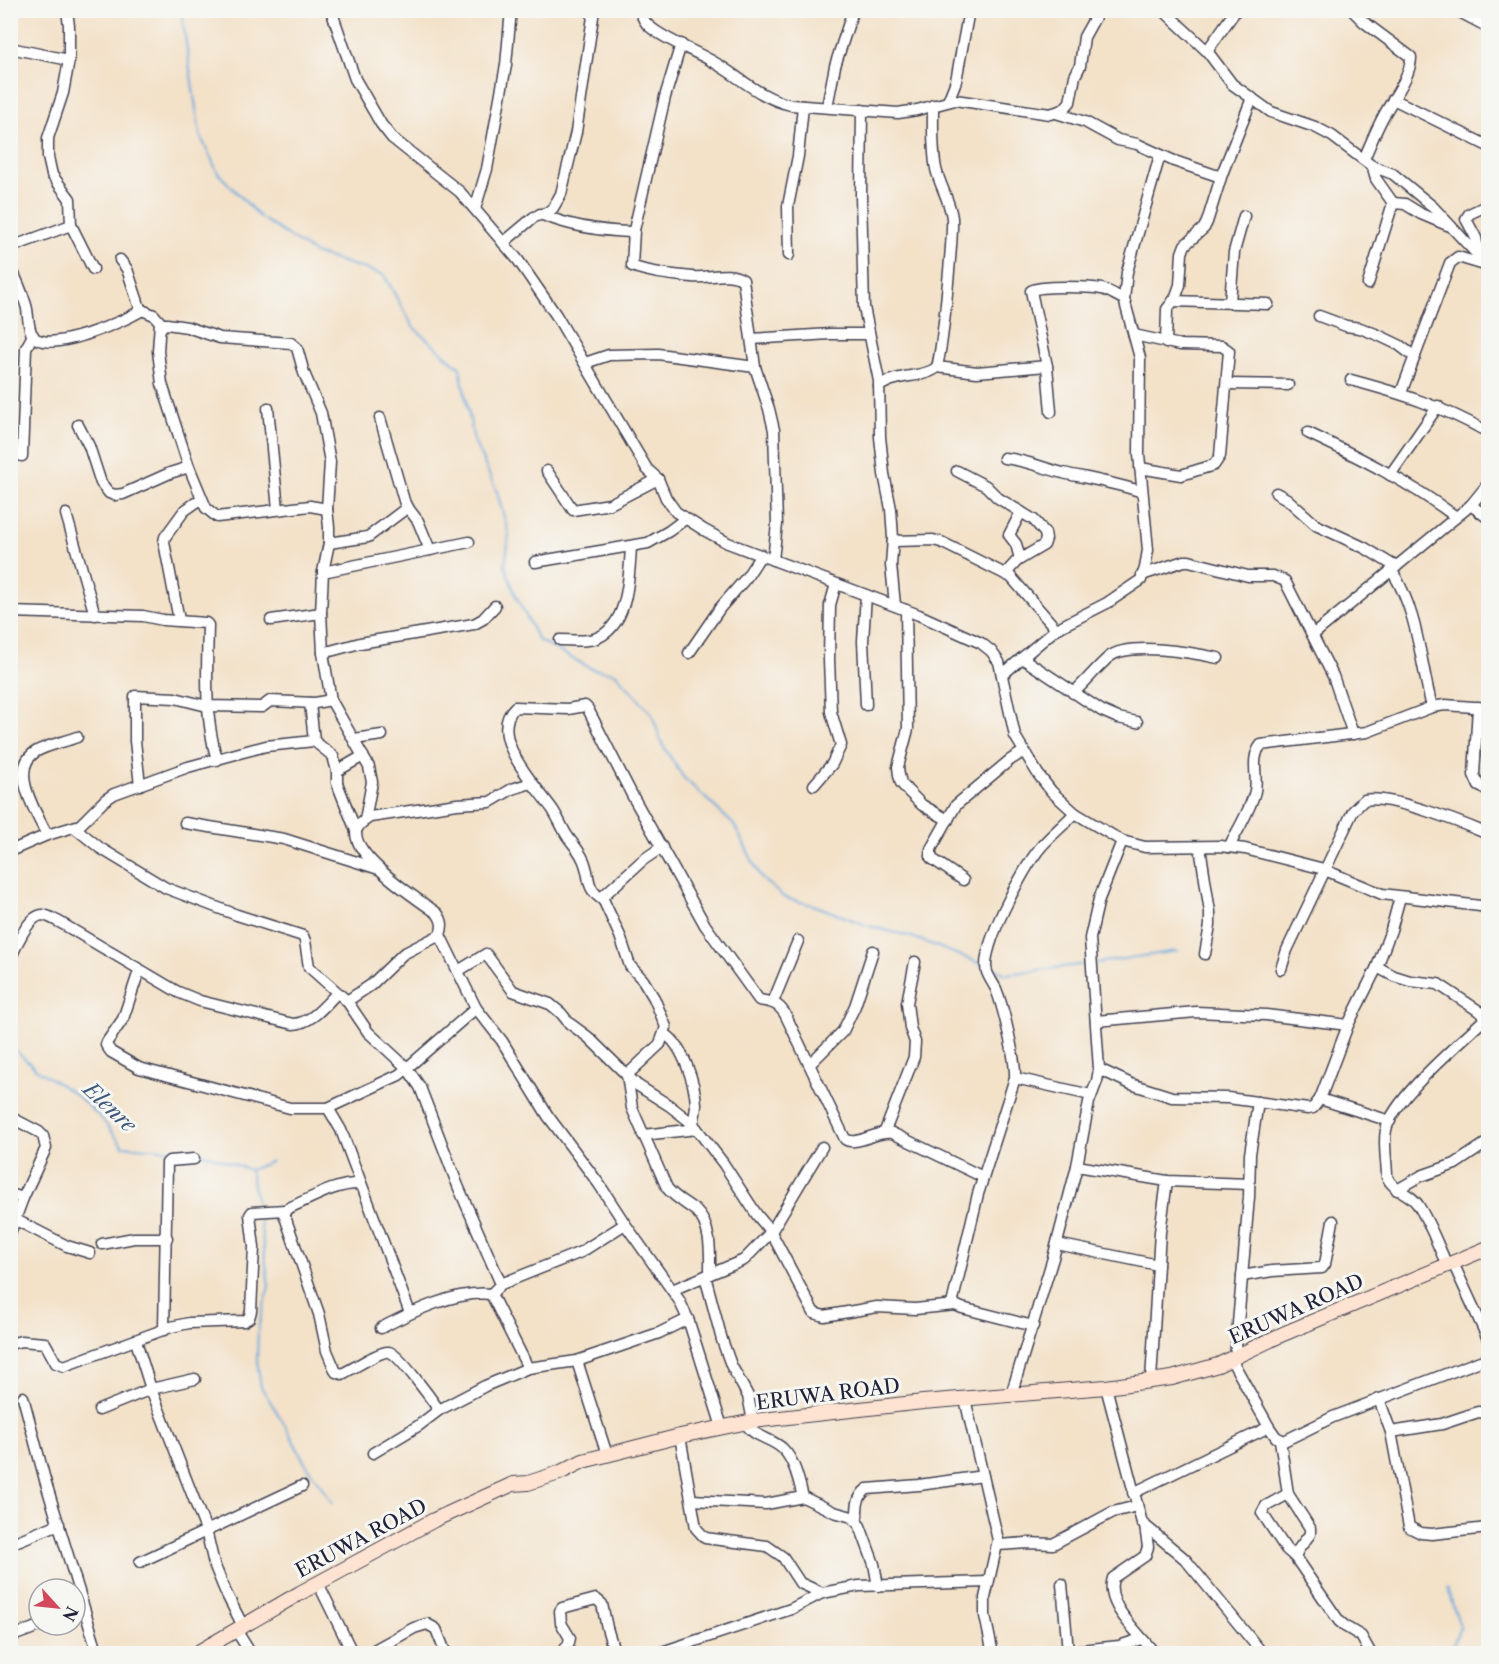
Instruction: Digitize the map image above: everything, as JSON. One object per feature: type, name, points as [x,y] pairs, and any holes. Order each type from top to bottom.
[{"type":"main road","name":"ERUWA ROAD","points":[[195,1653],[318,1583],[460,1507],[513,1484],[528,1483],[559,1473],[583,1461],[680,1436],[750,1422],[923,1402],[1107,1386],[1201,1371],[1488,1248]]},
{"type":"street","points":[[67,10],[69,60],[63,93],[48,138],[48,157],[52,175],[70,198],[72,225],[93,269]]},
{"type":"street","points":[[331,10],[355,79],[381,124],[392,138],[460,192],[518,260],[556,315],[646,469],[658,479],[666,498],[685,519],[728,543],[906,610],[981,644],[996,655],[1015,736],[1023,752],[1052,792],[1075,813],[1122,841],[1144,848],[1229,848],[1284,858],[1325,870],[1382,894],[1488,907]]},
{"type":"street","points":[[475,209],[482,191],[506,65],[510,10]]},
{"type":"street","points":[[503,243],[534,217],[553,208],[564,184],[578,121],[594,10]]},
{"type":"street","points":[[640,10],[643,20],[649,26],[713,61],[779,103],[898,112],[955,100],[976,101],[1018,110],[1056,113],[1085,122],[1118,140],[1137,144],[1214,175],[1222,174]]},
{"type":"street","points":[[827,107],[835,66],[853,10]]},
{"type":"street","points":[[948,101],[956,81],[969,10]]},
{"type":"street","points":[[1056,113],[1063,110],[1070,102],[1075,76],[1080,66],[1084,37],[1099,10]]},
{"type":"street","points":[[1163,10],[1207,51],[1232,84],[1280,116],[1315,127],[1332,136],[1368,163],[1393,174],[1432,206],[1488,266]]},
{"type":"street","points":[[1207,51],[1236,10]]},
{"type":"street","points":[[1352,10],[1364,22],[1411,57],[1404,80],[1393,99],[1368,163],[1376,179],[1394,203],[1405,204],[1430,219],[1452,227]]},
{"type":"street","points":[[1458,11],[1488,27]]},
{"type":"street","points":[[681,44],[665,97],[634,230],[632,266],[694,278],[723,275],[743,280],[755,367],[770,409],[774,430],[777,524],[773,560]]},
{"type":"street","points":[[10,48],[69,60]]},
{"type":"street","points":[[1166,343],[1167,309],[1180,285],[1182,253],[1185,245],[1204,228],[1207,222],[1222,174],[1252,98]]},
{"type":"street","points":[[1393,99],[1488,146]]},
{"type":"street","points":[[933,105],[933,142],[937,170],[952,225],[951,264],[940,359],[937,367]]},
{"type":"street","points":[[789,255],[788,206],[798,156],[804,106]]},
{"type":"street","points":[[862,110],[862,286],[879,386],[880,437],[891,509],[893,541],[891,565],[895,606]]},
{"type":"street","points":[[1002,675],[1056,629],[1107,603],[1141,580],[1148,550],[1140,468],[1140,352],[1124,299],[1127,272],[1160,155]]},
{"type":"street","points":[[1368,284],[1394,203]]},
{"type":"street","points":[[1479,254],[1478,244],[1467,224],[1466,217],[1488,205]]},
{"type":"street","points":[[540,214],[568,225],[615,231],[632,232],[634,230]]},
{"type":"street","points":[[1230,302],[1234,252],[1244,216]]},
{"type":"street","points":[[10,249],[72,225]]},
{"type":"street","points":[[1401,393],[1447,269],[1458,257],[1465,240]]},
{"type":"street","points":[[1458,257],[1488,266]]},
{"type":"street","points":[[120,260],[127,269],[141,311]]},
{"type":"street","points":[[10,266],[27,306],[33,335],[45,342],[100,330],[141,311],[154,315],[160,322],[158,340],[162,384],[201,499],[206,508],[217,517],[310,506],[327,509]]},
{"type":"street","points":[[1051,412],[1047,366],[1031,291],[1034,288],[1048,287],[1094,288],[1124,299]]},
{"type":"street","points":[[1173,301],[1268,304]]},
{"type":"street","points":[[1319,316],[1346,326],[1369,331],[1399,345],[1415,357]]},
{"type":"street","points":[[161,328],[167,324],[187,327],[220,338],[246,338],[295,344],[321,413],[330,462],[327,509],[329,543],[323,572],[321,613],[323,653],[331,700],[369,768],[372,782],[365,820]]},
{"type":"street","points":[[752,339],[869,334]]},
{"type":"street","points":[[22,456],[26,348],[33,335]]},
{"type":"street","points":[[1134,335],[1166,343],[1226,348],[1229,351],[1230,361],[1218,462],[1181,475],[1140,468]]},
{"type":"street","points":[[1399,345],[1414,343],[1422,339]]},
{"type":"street","points":[[1140,352],[1153,341]]},
{"type":"street","points":[[585,363],[609,355],[658,354],[755,367]]},
{"type":"street","points":[[879,386],[897,378],[937,367],[976,372],[1047,366]]},
{"type":"street","points":[[1351,380],[1401,393],[1438,406],[1488,432]]},
{"type":"street","points":[[1227,384],[1288,385]]},
{"type":"street","points":[[1390,475],[1438,406]]},
{"type":"street","points":[[268,408],[278,509]]},
{"type":"street","points":[[380,418],[402,494],[418,521],[430,550]]},
{"type":"street","points":[[78,425],[101,483],[109,494],[123,494],[189,467]]},
{"type":"street","points":[[1308,433],[1390,475],[1437,502],[1456,517]]},
{"type":"street","points":[[1004,458],[1034,463],[1061,472],[1127,486],[1142,492]]},
{"type":"street","points":[[547,471],[573,510],[610,504],[658,479]]},
{"type":"street","points":[[957,471],[986,486],[998,498],[1041,527],[1046,539],[1044,545],[1038,551],[1020,559],[1005,574]]},
{"type":"street","points":[[1314,634],[1472,505],[1488,484]]},
{"type":"street","points":[[1276,494],[1287,499],[1316,525],[1365,548],[1394,569],[1407,598],[1418,632],[1423,672],[1432,707]]},
{"type":"street","points":[[179,620],[164,542],[165,537],[184,511],[201,499]]},
{"type":"street","points":[[1472,505],[1488,518]]},
{"type":"street","points":[[329,543],[368,537],[408,507]]},
{"type":"street","points":[[1020,559],[1016,544],[1009,535],[1021,512]]},
{"type":"street","points":[[66,514],[95,615]]},
{"type":"street","points":[[535,562],[648,543],[685,519]]},
{"type":"street","points":[[893,541],[933,540],[941,542],[1005,574],[1017,582],[1056,629]]},
{"type":"street","points":[[323,572],[469,542]]},
{"type":"street","points":[[560,640],[593,639],[610,628],[625,604],[631,547]]},
{"type":"street","points":[[689,653],[761,555]]},
{"type":"street","points":[[1142,575],[1190,561],[1248,576],[1278,577],[1285,580],[1333,676],[1353,734]]},
{"type":"street","points":[[814,785],[832,764],[842,745],[831,712],[829,660],[830,604],[836,584]]},
{"type":"street","points":[[866,595],[863,641],[866,705]]},
{"type":"street","points":[[323,653],[360,643],[474,624],[483,619],[495,606]]},
{"type":"street","points":[[906,610],[909,729],[898,767],[899,775],[901,783],[915,798],[934,813],[948,820]]},
{"type":"street","points":[[10,612],[143,616],[163,620],[202,621],[208,625],[207,706],[217,760]]},
{"type":"street","points":[[271,620],[321,613]]},
{"type":"street","points":[[1073,693],[1086,683],[1110,656],[1125,650],[1140,649],[1218,658]]},
{"type":"street","points":[[1022,658],[1055,678],[1073,693],[1118,718],[1137,722]]},
{"type":"street","points":[[140,785],[135,741],[135,696],[175,698],[207,706],[262,706],[270,701],[331,700]]},
{"type":"street","points":[[310,702],[314,741]]},
{"type":"street","points":[[1229,848],[1254,791],[1256,751],[1261,745],[1353,734],[1392,724],[1432,707],[1445,705],[1483,707],[1474,775],[1479,786],[1488,790]]},
{"type":"street","points":[[627,1075],[660,1044],[666,1027],[661,1011],[643,980],[630,966],[620,936],[603,900],[591,889],[584,859],[567,837],[554,811],[531,783],[507,740],[507,719],[515,707],[568,709],[585,706],[705,926],[759,1000],[773,1002],[780,1006],[785,1014],[845,1139],[855,1143],[868,1136],[885,1131],[892,1132],[983,1177]]},
{"type":"street","points":[[354,739],[382,735]]},
{"type":"street","points":[[48,835],[27,792],[22,772],[25,764],[36,752],[77,737]]},
{"type":"street","points":[[10,851],[84,823],[105,800],[114,794],[188,767],[267,746],[314,741],[333,756],[337,783],[356,831],[358,844],[379,869],[437,913],[442,926],[440,935],[476,1008],[502,1041],[548,1116],[599,1184],[679,1300],[688,1319],[722,1427]]},
{"type":"street","points":[[963,880],[931,858],[930,854],[956,805],[1023,752]]},
{"type":"street","points":[[337,771],[363,756]]},
{"type":"street","points":[[356,831],[359,825],[370,817],[448,805],[490,802],[512,789],[531,783]]},
{"type":"street","points":[[1281,969],[1287,950],[1353,811],[1364,800],[1382,799],[1458,821],[1488,834]]},
{"type":"street","points":[[955,1305],[953,1300],[983,1177],[1015,1077],[1014,1061],[997,991],[987,971],[991,939],[1017,884],[1040,847],[1075,813]]},
{"type":"street","points":[[185,823],[284,839],[379,869]]},
{"type":"street","points":[[74,827],[100,848],[166,888],[237,915],[303,936],[309,967],[347,1001],[368,1032],[407,1068],[420,1087],[458,1186],[501,1284]]},
{"type":"street","points":[[1011,1395],[1057,1244],[1100,1069],[1090,938],[1099,899],[1122,841]]},
{"type":"street","points":[[603,900],[602,897],[606,892],[662,847]]},
{"type":"street","points":[[1200,847],[1210,912],[1205,954]]},
{"type":"street","points":[[1100,1069],[1131,1084],[1172,1096],[1228,1098],[1313,1108],[1320,1099],[1348,1024],[1377,967],[1400,897]]},
{"type":"street","points":[[10,960],[14,937],[36,917],[48,916],[178,993],[200,1000],[293,1024],[306,1022],[312,1018],[337,993]]},
{"type":"street","points":[[347,1001],[371,985],[403,954],[440,935]]},
{"type":"street","points":[[773,1002],[798,941]]},
{"type":"street","points":[[810,1064],[843,1031],[855,1006],[873,951]]},
{"type":"street","points":[[458,971],[486,954],[513,991],[550,1004],[637,1085],[670,1106],[695,1126],[771,1232],[814,1313],[819,1316],[877,1307],[915,1309],[955,1305],[1032,1326]]},
{"type":"street","points":[[885,1131],[914,1057],[915,1042],[910,1028],[907,1003],[915,962]]},
{"type":"street","points":[[1377,967],[1410,981],[1438,984],[1488,1017],[1408,1093],[1390,1121],[1386,1138],[1388,1177],[1391,1184],[1419,1206],[1488,1339]]},
{"type":"street","points":[[139,970],[123,1019],[107,1042],[106,1045],[111,1052],[139,1068],[290,1108],[328,1108],[393,1078],[476,1008]]},
{"type":"street","points":[[1096,1021],[1196,1012],[1266,1015],[1348,1024]]},
{"type":"street","points":[[665,1034],[671,1038],[685,1059],[696,1104],[695,1126]]},
{"type":"street","points":[[627,1075],[632,1108],[667,1188],[699,1214],[703,1220],[710,1248],[708,1275],[722,1340],[731,1365],[748,1396],[751,1432],[771,1440],[789,1456],[803,1497]]},
{"type":"street","points":[[1015,1077],[1092,1095]]},
{"type":"street","points":[[1320,1099],[1390,1121]]},
{"type":"street","points":[[1258,1102],[1250,1154],[1250,1184],[1233,1359],[1269,1427],[1280,1440],[1288,1494],[1310,1528],[1311,1534],[1295,1557]]},
{"type":"street","points":[[328,1108],[341,1130],[410,1313]]},
{"type":"street","points":[[10,1117],[39,1132],[46,1142],[46,1148],[10,1233]]},
{"type":"street","points":[[644,1136],[695,1126]]},
{"type":"street","points":[[1398,1190],[1421,1176],[1455,1164],[1488,1142]]},
{"type":"street","points":[[672,1290],[744,1260],[771,1232],[822,1147]]},
{"type":"street","points":[[164,1330],[167,1163],[194,1159]]},
{"type":"street","points":[[1077,1166],[1167,1181],[1250,1184]]},
{"type":"street","points":[[1151,1380],[1158,1265],[1167,1181]]},
{"type":"street","points":[[10,1344],[21,1341],[45,1343],[56,1363],[64,1366],[189,1323],[244,1321],[249,1318],[251,1311],[254,1247],[250,1215],[252,1212],[285,1210],[345,1185],[360,1184]]},
{"type":"street","points":[[10,1194],[23,1198]]},
{"type":"street","points":[[285,1210],[285,1221],[314,1297],[327,1351],[336,1372],[342,1374],[384,1352],[389,1352],[394,1354],[423,1387],[439,1410]]},
{"type":"street","points":[[14,1219],[67,1246],[90,1252]]},
{"type":"street","points":[[1242,1276],[1272,1271],[1322,1268],[1325,1264],[1333,1221]]},
{"type":"street","points":[[381,1328],[410,1313],[472,1293],[491,1294],[501,1284],[581,1252],[625,1224]]},
{"type":"street","points":[[102,1244],[134,1238],[166,1238]]},
{"type":"street","points":[[1057,1244],[1158,1265]]},
{"type":"street","points":[[491,1294],[528,1368]]},
{"type":"street","points":[[373,1453],[418,1426],[439,1410],[485,1386],[528,1368],[577,1361],[659,1333],[688,1319]]},
{"type":"street","points":[[136,1341],[151,1389],[206,1530],[214,1564],[251,1653]]},
{"type":"street","points":[[1280,1440],[1288,1440],[1333,1417],[1488,1358]]},
{"type":"street","points":[[577,1361],[606,1455]]},
{"type":"street","points":[[99,1410],[151,1389],[195,1378]]},
{"type":"street","points":[[1107,1386],[1133,1493],[1145,1526],[1148,1546],[1145,1556],[1113,1578],[1112,1591],[1123,1617],[1155,1653]]},
{"type":"street","points":[[23,1397],[72,1577]]},
{"type":"street","points":[[1379,1399],[1391,1432],[1409,1527],[1421,1533],[1488,1528]]},
{"type":"street","points":[[965,1400],[998,1545],[985,1598],[993,1653]]},
{"type":"street","points":[[1391,1432],[1442,1424],[1478,1412],[1488,1413]]},
{"type":"street","points":[[1133,1493],[1269,1427]]},
{"type":"street","points":[[680,1436],[696,1528],[705,1538],[767,1546],[783,1557],[800,1583],[822,1593]]},
{"type":"street","points":[[878,1586],[874,1564],[857,1520],[860,1494],[867,1489],[919,1485],[983,1476]]},
{"type":"street","points":[[140,1562],[302,1486]]},
{"type":"street","points":[[1288,1494],[1266,1506],[1262,1512],[1339,1621],[1361,1636],[1371,1653]]},
{"type":"street","points":[[692,1500],[766,1504],[803,1497],[857,1520]]},
{"type":"street","points":[[998,1545],[1053,1544],[1113,1512],[1137,1506]]},
{"type":"street","points":[[10,1544],[59,1524]]},
{"type":"street","points":[[1145,1526],[1185,1559],[1263,1653]]},
{"type":"street","points":[[656,1653],[791,1609],[822,1593],[859,1586],[988,1582]]},
{"type":"street","points":[[318,1583],[349,1652]]},
{"type":"street","points":[[1062,1584],[1068,1650]]},
{"type":"street","points":[[561,1653],[568,1646],[570,1638],[560,1620],[560,1611],[562,1608],[596,1599],[602,1604],[615,1653]]},
{"type":"street","points":[[367,1653],[414,1628],[427,1624],[436,1629],[446,1653]]},
{"type":"street","points":[[87,1626],[98,1653]]},
{"type":"street","points":[[10,1637],[27,1631]]},
{"type":"street","points":[[1043,1653],[1119,1646],[1141,1639]]},
{"type":"waterway","points":[[181,10],[200,135],[218,173],[260,217],[314,253],[384,275],[413,327],[460,368],[474,441],[497,492],[509,535],[505,566],[515,594],[538,640],[592,669],[615,673],[652,714],[662,744],[683,777],[734,825],[762,879],[785,898],[816,906],[866,925],[912,937],[982,964]]},
{"type":"waterway","points":[[1097,963],[1177,951]]},
{"type":"waterway","points":[[991,967],[1006,974],[1088,964]]},
{"type":"waterway","name":"Elenre","points":[[10,1045],[37,1070],[78,1096],[101,1118],[123,1146],[200,1152],[250,1170],[272,1161]]},
{"type":"waterway","points":[[250,1170],[258,1209]]},
{"type":"waterway","points":[[259,1214],[269,1286],[258,1328],[257,1361],[261,1387],[305,1463],[333,1503]]},
{"type":"waterway","points":[[1447,1588],[1460,1626],[1450,1654]]}]
